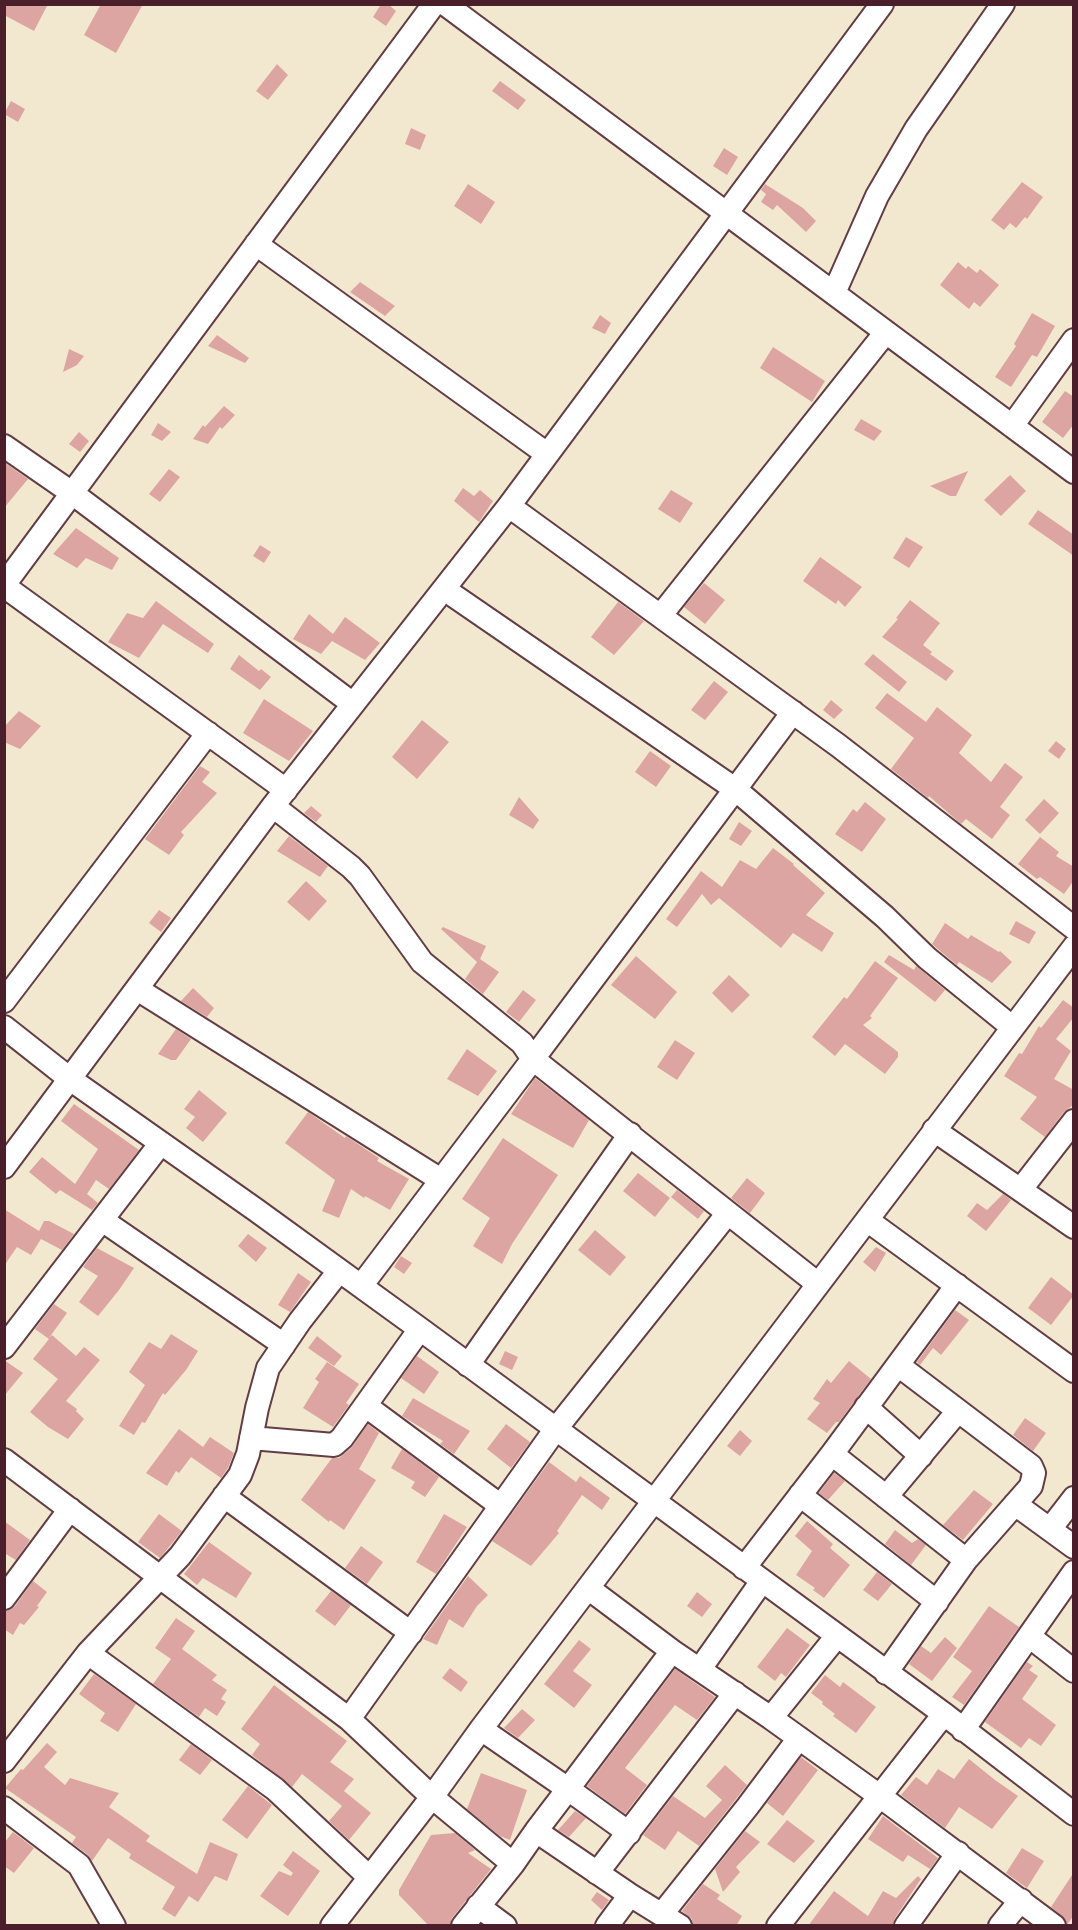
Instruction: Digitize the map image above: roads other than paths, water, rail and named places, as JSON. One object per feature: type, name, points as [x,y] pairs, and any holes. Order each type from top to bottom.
[{"type":"street","points":[[434,4],[4,586],[208,733],[280,798],[360,876],[422,962],[522,1042],[533,1059],[818,1284]]},
{"type":"street","points":[[445,4],[1074,471]]},
{"type":"street","points":[[7,1159],[70,1079],[280,798],[509,506],[882,4]]},
{"type":"street","points":[[834,293],[877,196],[916,129],[1003,4]]},
{"type":"street","points":[[256,244],[548,454]]},
{"type":"street","points":[[661,615],[886,332]]},
{"type":"street","points":[[1012,426],[1074,340]]},
{"type":"street","points":[[4,446],[72,493],[353,704]]},
{"type":"street","points":[[509,506],[793,712],[1074,927]]},
{"type":"street","points":[[444,589],[735,789],[885,917],[927,958],[1012,1028]]},
{"type":"street","points":[[361,1286],[793,712]]},
{"type":"street","points":[[4,1001],[208,733]]},
{"type":"street","points":[[332,1926],[432,1797],[934,1130],[1071,954]]},
{"type":"street","points":[[137,989],[441,1180]]},
{"type":"street","points":[[4,1027],[70,1079],[361,1286],[944,1714],[1074,1814]]},
{"type":"street","points":[[1021,1189],[1074,1121]]},
{"type":"street","points":[[934,1130],[1074,1227]]},
{"type":"street","points":[[468,1365],[630,1134]]},
{"type":"street","points":[[4,1347],[161,1143]]},
{"type":"street","points":[[348,1719],[555,1430],[728,1213]]},
{"type":"street","points":[[102,1220],[284,1345]]},
{"type":"street","points":[[867,1220],[1074,1371]]},
{"type":"street","points":[[7,1754],[88,1653],[180,1556],[240,1475],[248,1454],[268,1368],[339,1271]]},
{"type":"street","points":[[700,1669],[800,1495],[957,1285]]},
{"type":"street","points":[[251,1438],[334,1445],[366,1406],[420,1329]]},
{"type":"street","points":[[886,1673],[966,1560],[1031,1486],[1034,1479],[1030,1466],[898,1365]]},
{"type":"street","points":[[366,1406],[501,1506]]},
{"type":"street","points":[[866,1407],[921,1456]]},
{"type":"street","points":[[886,1497],[958,1411]]},
{"type":"street","points":[[832,1454],[966,1560]]},
{"type":"street","points":[[4,1460],[348,1719],[432,1797],[513,1864]]},
{"type":"street","points":[[800,1495],[938,1602]]},
{"type":"street","points":[[224,1496],[411,1633]]},
{"type":"street","points":[[1050,1529],[1074,1498]]},
{"type":"street","points":[[1015,1504],[1074,1547]]},
{"type":"street","points":[[4,1598],[70,1509]]},
{"type":"street","points":[[963,1730],[1074,1572]]},
{"type":"street","points":[[588,1588],[672,1651],[881,1797],[1054,1926]]},
{"type":"street","points":[[771,1718],[837,1636]]},
{"type":"street","points":[[1029,1636],[1074,1671]]},
{"type":"street","points":[[463,1926],[513,1864],[672,1651]]},
{"type":"street","points":[[88,1653],[274,1789],[369,1877]]},
{"type":"street","points":[[597,1873],[735,1694]]},
{"type":"street","points":[[778,1926],[944,1714]]},
{"type":"street","points":[[481,1730],[628,1833]]},
{"type":"street","points":[[536,1832],[671,1920],[753,1800],[799,1738]]},
{"type":"street","points":[[4,1808],[79,1865],[105,1922]]},
{"type":"street","points":[[906,1926],[958,1853]]},
{"type":"street","points":[[607,1926],[630,1895]]},
{"type":"street","points":[[1000,1926],[1021,1900]]},
{"type":"street","points":[[478,1906],[505,1926]]}]
